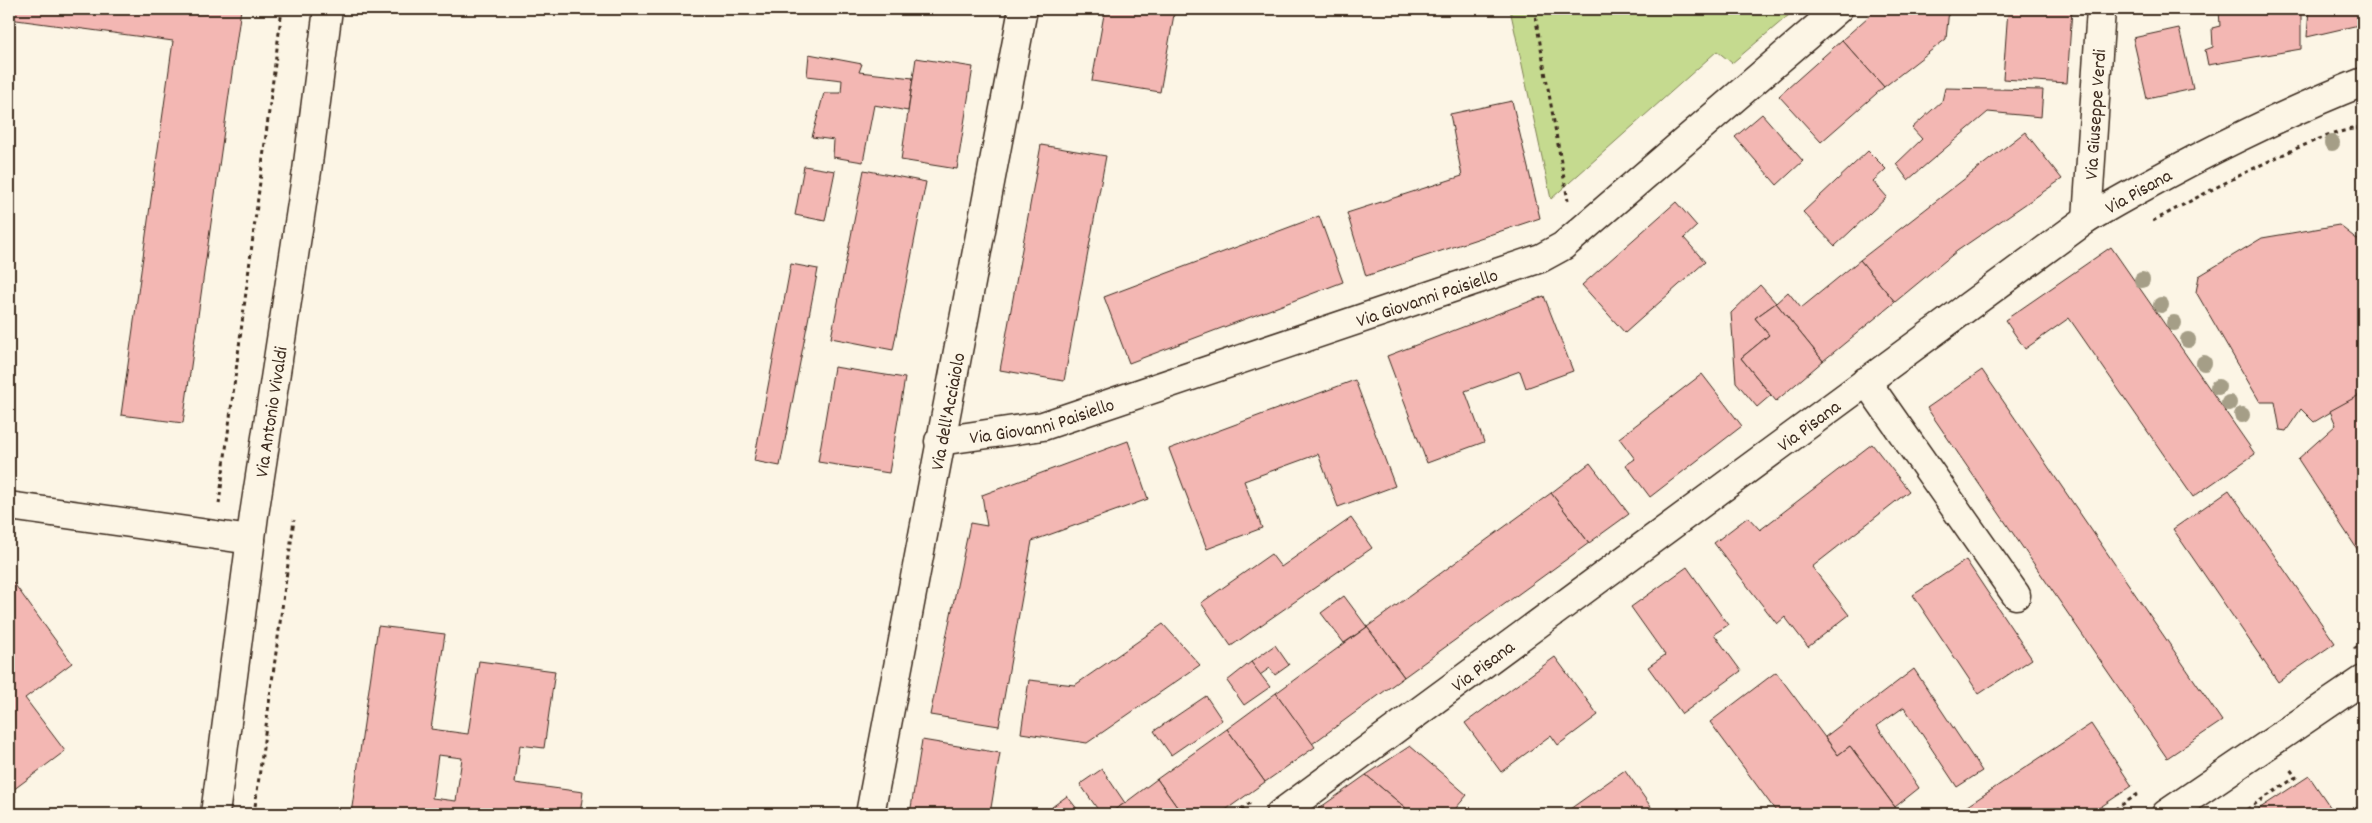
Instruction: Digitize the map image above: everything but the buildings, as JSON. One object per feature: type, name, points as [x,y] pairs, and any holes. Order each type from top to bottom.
[{"type":"street","name":"Via Antonio Vivaldi","points":[[215,814],[251,540],[307,171],[328,9]]},
{"type":"street","name":"Via dell'Acciaiolo","points":[[870,814],[939,441],[1023,9]]},
{"type":"street","name":"Via Giovanni Paisiello","points":[[939,441],[1043,426],[1542,258],[1563,246],[1575,236],[1838,9]]},
{"type":"street","name":"Via Giuseppe Verdi","points":[[2087,219],[2100,9]]},
{"type":"street","name":"Via Pisana","points":[[1280,814],[2087,219],[2148,183],[2221,145],[2363,82]]},
{"type":"street","points":[[1866,382],[2016,595]]},
{"type":"street","points":[[9,506],[251,540]]},
{"type":"street","points":[[2166,814],[2363,680]]},
{"type":"path","points":[[218,511],[282,9]]},
{"type":"path","points":[[1534,9],[1575,236]]},
{"type":"path","points":[[2334,134],[2355,127],[2363,130]]},
{"type":"path","points":[[254,814],[294,520]]},
{"type":"green space","points":[[1510,9],[1796,9],[1732,63],[1717,51],[1551,199]]}]
